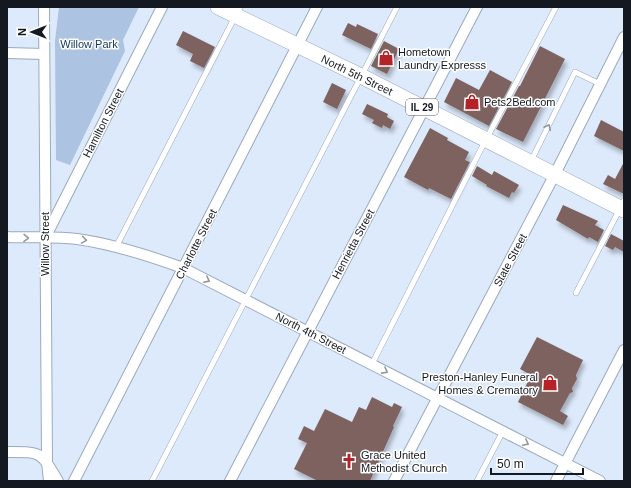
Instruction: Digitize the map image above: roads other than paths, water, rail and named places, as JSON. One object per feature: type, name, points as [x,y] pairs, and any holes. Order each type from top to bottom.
[{"type":"main road","name":"North 5th Street","points":[[218,7],[237,11],[297,46],[361,76],[486,140],[623,206]]},
{"type":"street","name":"Willow Street","points":[[44,7],[47,462],[49,481]]},
{"type":"street","name":"Hamilton Street","points":[[45,238],[162,7]]},
{"type":"street","name":"Charlotte Street","points":[[74,481],[317,7]]},
{"type":"street","name":"Henrietta Street","points":[[230,481],[477,7]]},
{"type":"street","name":"State Street","points":[[394,481],[555,174],[624,37]]},
{"type":"street","points":[[7,53],[44,54]]},
{"type":"street","name":"North 4th Street","points":[[7,237],[76,239],[116,248],[183,268],[600,481]]},
{"type":"street","points":[[556,481],[624,350]]},
{"type":"street","points":[[7,452],[36,453],[41,455],[58,481]]},
{"type":"lane","points":[[152,481],[397,7]]},
{"type":"lane","points":[[372,364],[486,140],[556,7]]},
{"type":"lane","points":[[116,248],[237,11]]},
{"type":"lane","points":[[531,162],[575,72],[600,84]]},
{"type":"lane","points":[[576,293],[623,206]]},
{"type":"lane","points":[[477,481],[503,431]]},
{"type":"place","name":"Hometown Laundry Expresss","points":[[386,58]]},
{"type":"place","name":"Pets2Bed.com","points":[[472,102]]},
{"type":"place","name":"Preston-Hanley Funeral Homes & Crematory","points":[[550,383]]},
{"type":"place","name":"Grace United Methodist Church","points":[[349,461]]},
{"type":"park label","name":"Willow Park","points":[[89,44]]}]
